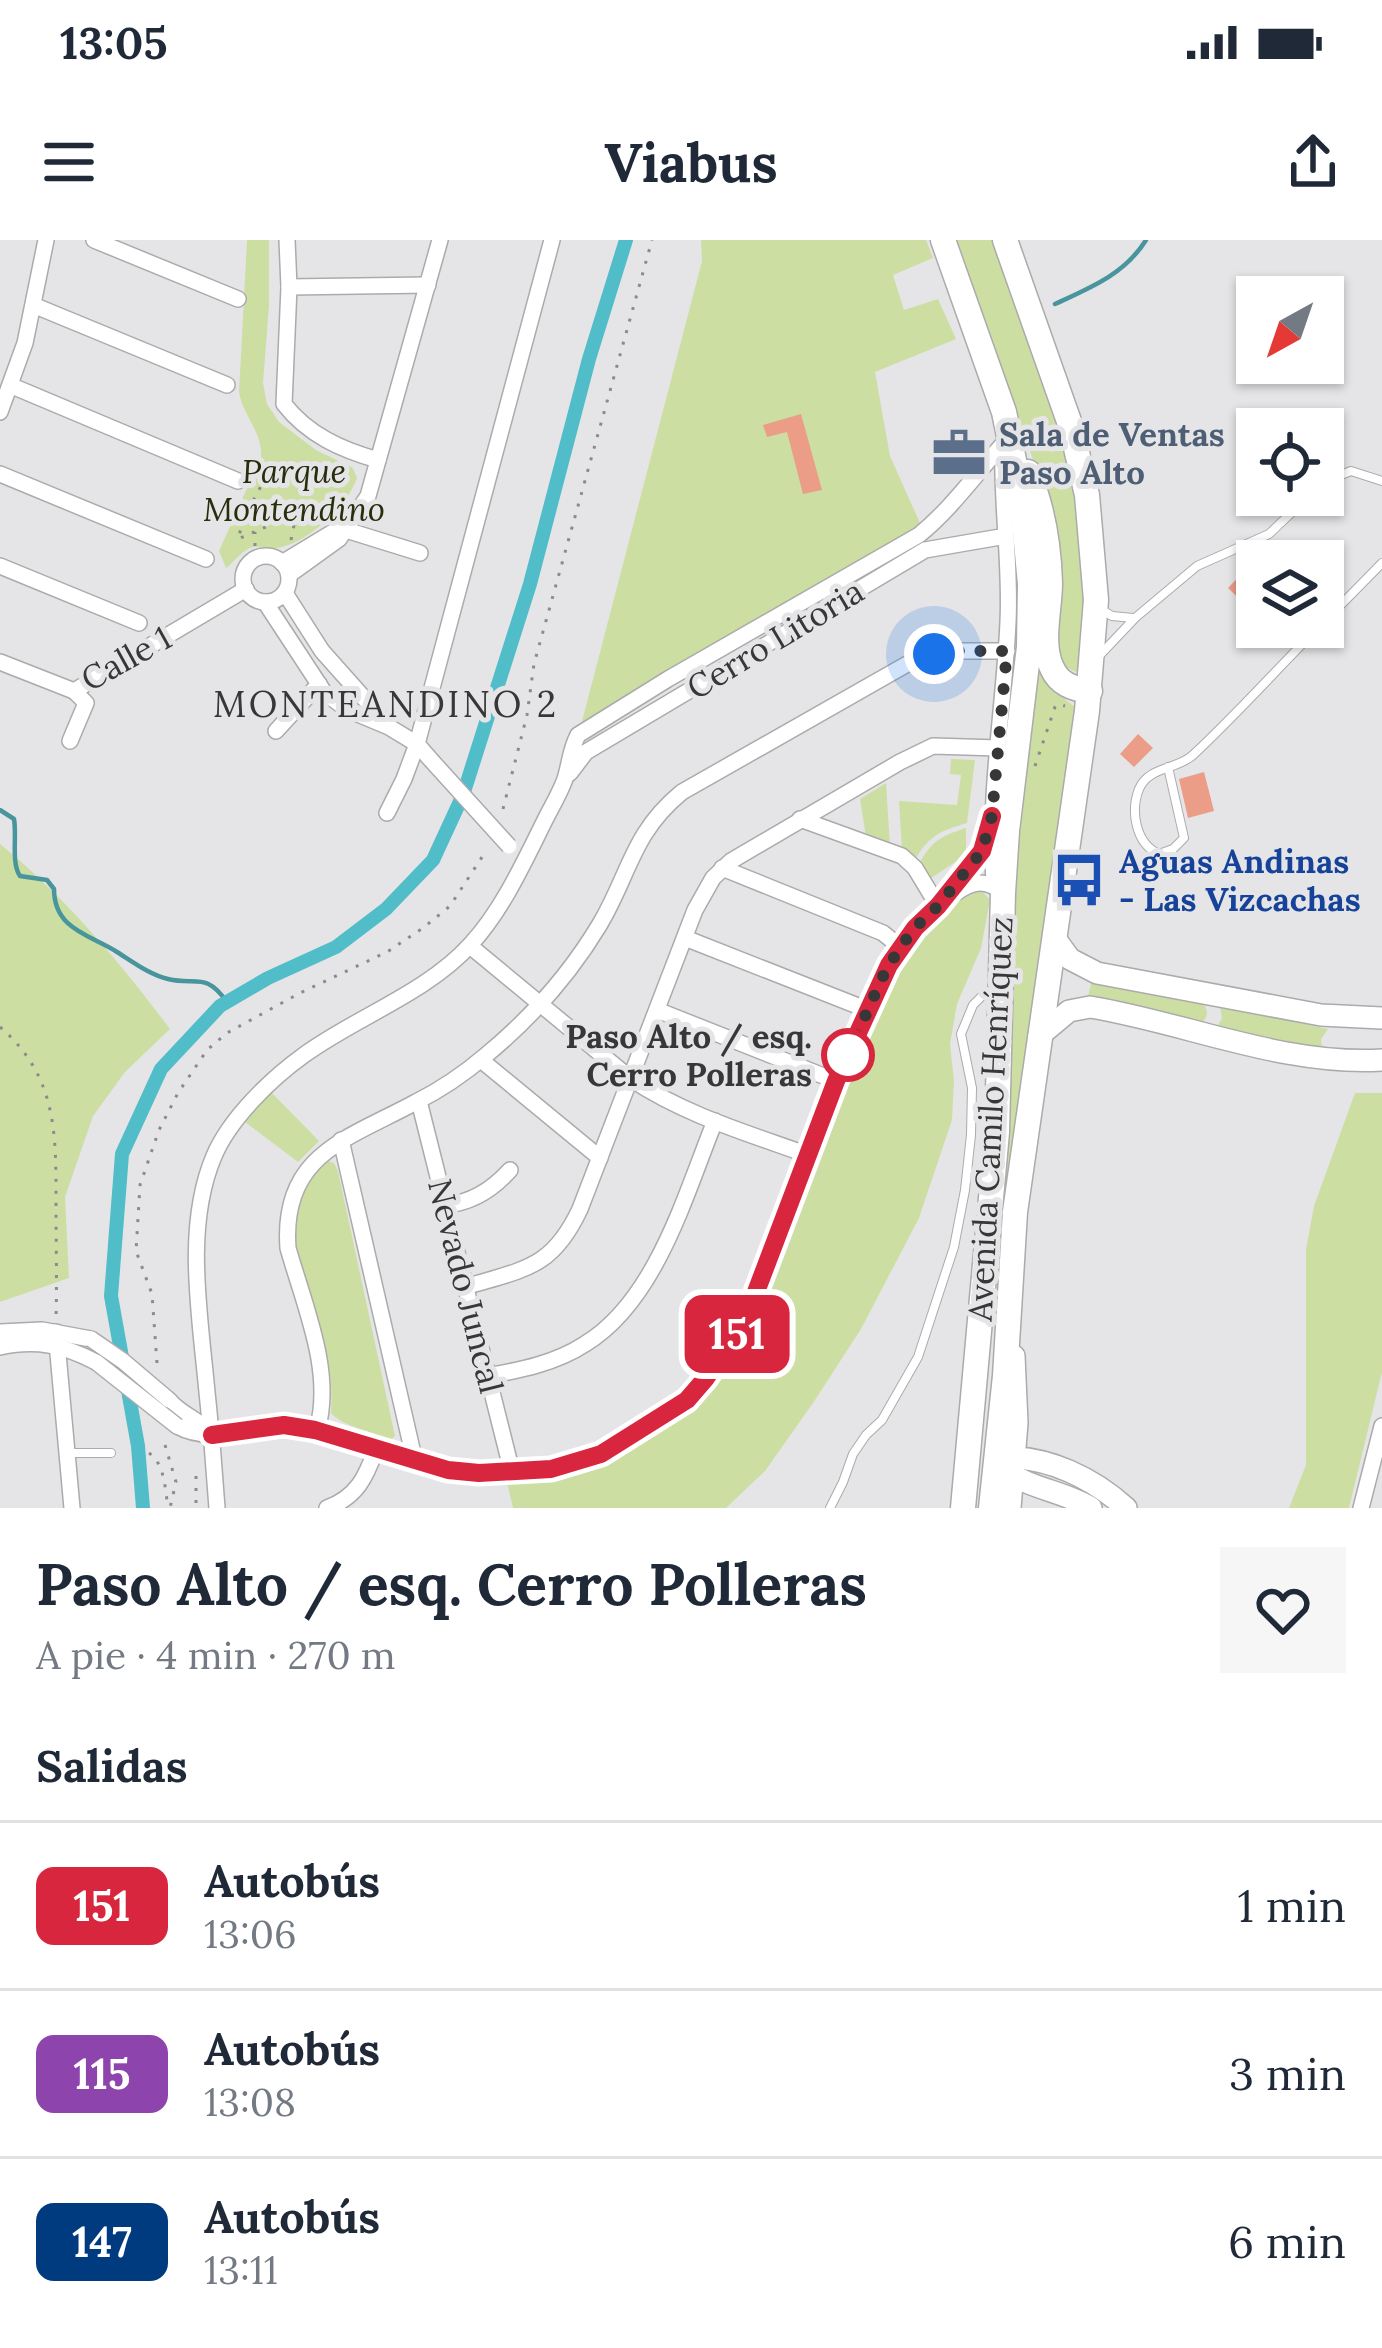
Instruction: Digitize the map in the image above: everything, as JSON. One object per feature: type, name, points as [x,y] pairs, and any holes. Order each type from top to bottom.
[{"type":"main road","name":"Avenida Camilo Henríquez","points":[[943,240],[1004,412],[1027,542],[1030,616],[998,889],[999,1099],[963,1508]]},
{"type":"main road","name":"Avenida Camilo Henríquez","points":[[991,1508],[1008,1464],[1008,1320],[1015,1212],[1090,691],[1096,600],[1087,495],[1072,427],[1005,240]]},
{"type":"main road","points":[[1007,441],[1033,483],[1045,527],[1049,662],[1064,684],[1090,691]]},
{"type":"main road","points":[[983,1281],[993,1354],[986,1436],[1008,1464]]},
{"type":"street","points":[[0,412],[12,386],[34,304],[46,240]]},
{"type":"street","points":[[94,240],[238,299]]},
{"type":"street","points":[[287,240],[284,404],[326,441],[379,460]]},
{"type":"street","points":[[285,593],[276,600],[257,601],[246,589],[245,572],[256,559],[266,556],[288,563],[339,539],[368,496],[440,240]]},
{"type":"street","points":[[387,814],[417,744],[553,240]]},
{"type":"street","points":[[289,287],[428,285]]},
{"type":"street","points":[[34,304],[227,385]]},
{"type":"street","points":[[12,386],[238,481]]},
{"type":"street","points":[[0,1347],[57,1338],[96,1362],[177,1426],[196,1434],[284,1425],[317,1430],[415,1462],[479,1473],[551,1469],[601,1454],[696,1391],[745,1321],[836,1081],[900,947],[924,918],[974,882],[998,889],[992,816],[1009,612],[1007,441]]},
{"type":"street","points":[[217,1508],[196,1283],[199,1221],[215,1153],[267,1084],[309,1052],[414,990],[470,946],[525,861],[565,780],[578,735],[919,535],[946,513],[1007,441]]},
{"type":"street","points":[[0,474],[206,559]]},
{"type":"street","points":[[349,526],[420,554]]},
{"type":"street","name":"Cerro Litoria","points":[[565,780],[586,752],[925,550],[1006,536]]},
{"type":"street","points":[[288,563],[285,593],[322,651],[389,727]]},
{"type":"street","points":[[0,566],[139,623]]},
{"type":"street","name":"Calle 1","points":[[0,662],[74,691],[246,589]]},
{"type":"street","points":[[265,602],[324,692],[346,709],[417,744],[525,861]]},
{"type":"street","points":[[317,1430],[323,1410],[322,1379],[287,1232],[292,1196],[316,1160],[340,1140],[419,1101],[481,1060],[541,1003],[599,925],[642,834],[682,792],[916,659],[954,651],[1007,651]]},
{"type":"street","points":[[276,731],[319,684]]},
{"type":"street","points":[[70,741],[86,703],[74,691]]},
{"type":"street","points":[[465,1287],[534,1266],[568,1235],[705,888],[722,868],[933,746],[998,748]]},
{"type":"street","points":[[938,906],[982,851],[992,816]]},
{"type":"street","points":[[800,819],[902,856],[938,906]]},
{"type":"street","points":[[722,868],[883,934],[900,947]]},
{"type":"street","points":[[1054,937],[1087,970],[1210,996],[1347,1018],[1382,1018]]},
{"type":"street","points":[[685,938],[868,1010]]},
{"type":"street","points":[[470,946],[631,1079],[679,1107],[808,1155]]},
{"type":"street","points":[[1204,1032],[1217,1015],[1210,996]]},
{"type":"street","points":[[1039,1036],[1063,1015],[1083,1007],[1335,1060],[1382,1060]]},
{"type":"street","points":[[657,1010],[836,1081]]},
{"type":"street","points":[[1335,1060],[1330,1038],[1336,1025],[1347,1018]]},
{"type":"street","points":[[481,1060],[600,1158]]},
{"type":"street","name":"Nevado Juncal","points":[[419,1101],[512,1472]]},
{"type":"street","points":[[487,1376],[526,1369],[586,1344],[636,1299],[654,1268],[715,1121]]},
{"type":"street","points":[[340,1140],[415,1462]]},
{"type":"street","points":[[445,1204],[475,1198],[510,1170]]},
{"type":"street","points":[[0,1332],[27,1329],[57,1338],[91,1340],[180,1408],[192,1409],[208,1395]]},
{"type":"street","points":[[57,1338],[72,1508]]},
{"type":"street","points":[[170,1401],[212,1435]]},
{"type":"street","points":[[1361,1508],[1382,1429]]},
{"type":"street","points":[[327,1508],[357,1491],[376,1449]]},
{"type":"street","points":[[966,1473],[1042,1463],[1074,1486],[1091,1508]]},
{"type":"street","name":"Avenida Camilo Henríquez","points":[[1008,1464],[1010,1508]]},
{"type":"street","points":[[1074,1486],[1105,1491],[1126,1508]]},
{"type":"lane","points":[[1344,473],[1351,470],[1382,481]]},
{"type":"lane","points":[[1093,663],[1135,618],[1197,566],[1269,534],[1288,516]]},
{"type":"lane","points":[[1344,601],[1382,562]]},
{"type":"lane","points":[[1096,600],[1112,616],[1135,618]]},
{"type":"lane","points":[[1168,767],[1184,838],[1174,849],[1160,854],[1144,843],[1138,828],[1135,808],[1140,786],[1151,773],[1168,767],[1188,760],[1298,648]]},
{"type":"lane","points":[[830,1508],[853,1454],[881,1420],[918,1357],[954,1246],[965,1190],[972,1088],[961,1034],[973,1005],[1001,988]]},
{"type":"lane","points":[[68,1453],[112,1453]]},
{"type":"path","points":[[503,808],[527,715],[534,664],[652,240]]},
{"type":"path","points":[[288,563],[299,501],[293,501],[275,523],[238,539],[264,477],[278,468],[291,469],[339,483]]},
{"type":"path","points":[[275,523],[280,487],[291,469]]},
{"type":"path","points":[[293,524],[324,505]]},
{"type":"path","points":[[255,530],[255,546]]},
{"type":"path","points":[[0,1027],[30,1056],[55,1126],[57,1338]]},
{"type":"path","points":[[166,1445],[176,1482],[169,1508]]},
{"type":"path","points":[[148,1453],[161,1469],[169,1508]]},
{"type":"path","points":[[196,1476],[196,1508]]},
{"type":"green space","name":"Parque Montendino","points":[[247,240],[269,240],[263,383],[267,404],[279,422],[316,450],[353,468],[357,478],[345,500],[313,531],[289,545],[248,549],[226,568],[219,551],[261,457],[239,392]]},
{"type":"green space","points":[[701,240],[926,240],[933,258],[893,275],[904,310],[938,299],[956,339],[875,372],[890,456],[924,532],[580,729],[702,261]]},
{"type":"green space","points":[[953,240],[997,240],[1056,407],[1083,537],[1087,593],[1083,675],[1065,667],[1057,657],[1046,495]]},
{"type":"green space","points":[[1037,593],[1039,644],[1046,673],[1064,698],[1079,709],[1023,1108],[996,1264],[1012,877]]},
{"type":"green space","points":[[951,759],[975,760],[967,823],[936,836],[914,861],[902,850],[899,801],[957,805],[961,775],[950,774]]},
{"type":"green space","points":[[886,783],[890,847],[866,837],[860,799]]},
{"type":"green space","points":[[966,828],[966,855],[928,880],[918,865],[928,850],[943,837]]},
{"type":"green space","points":[[0,844],[91,931],[170,1029],[125,1072],[93,1116],[65,1197],[69,1278],[0,1302]]},
{"type":"green space","points":[[981,890],[990,900],[981,948],[957,1004],[950,1044],[952,1120],[919,1218],[861,1329],[765,1471],[726,1508],[513,1508],[507,1482],[543,1481],[621,1457],[689,1412],[732,1367],[767,1302],[870,1030],[901,961],[955,902]]},
{"type":"green space","points":[[1092,980],[1202,1003],[1206,1015],[1202,1024],[1087,1000]]},
{"type":"green space","points":[[1220,1006],[1328,1029],[1321,1039],[1323,1054],[1216,1029],[1222,1018]]},
{"type":"green space","points":[[270,1091],[319,1141],[298,1162],[245,1122]]},
{"type":"green space","points":[[1355,1093],[1382,1093],[1382,1372],[1349,1508],[1289,1508],[1306,1465],[1306,1249],[1314,1206]]},
{"type":"green space","points":[[327,1161],[338,1171],[395,1436],[390,1441],[331,1413],[327,1356],[304,1280],[295,1228],[298,1203],[308,1181]]},
{"type":"building","points":[[801,414],[822,490],[803,494],[787,432],[767,437],[763,425]]},
{"type":"building","points":[[1138,734],[1153,748],[1134,767],[1120,754]]},
{"type":"building","points":[[1204,772],[1214,811],[1188,818],[1179,779]]},
{"type":"waterway","points":[[143,1508],[138,1446],[111,1296],[122,1154],[161,1069],[220,1006],[336,947],[386,909],[433,860],[463,795],[530,584],[589,359],[626,240]]},
{"type":"waterway","points":[[1055,304],[1117,271],[1146,240]]},
{"type":"waterway","points":[[0,810],[14,819],[20,876],[47,880],[67,922],[155,974],[206,983],[227,1002]]},
{"type":"bus line","name":"151","points":[[212,1435],[284,1425],[448,1470],[551,1469],[601,1454],[687,1400],[745,1321],[836,1081],[889,965],[982,851],[992,816]]},
{"type":"place","name":"Sala de Ventas Paso Alto","points":[[959,453]]},
{"type":"place","name":"Aguas Andinas - Las Vizcachas","points":[[1079,880]]},
{"type":"place","name":"Paso Alto / esq. Cerro Polleras","points":[[848,1055]]},
{"type":"district","name":"MONTEANDINO 2","points":[[386,704]]},
{"type":"route","points":[[848,1055],[889,965],[982,851],[992,816],[1007,651],[934,654]]}]
